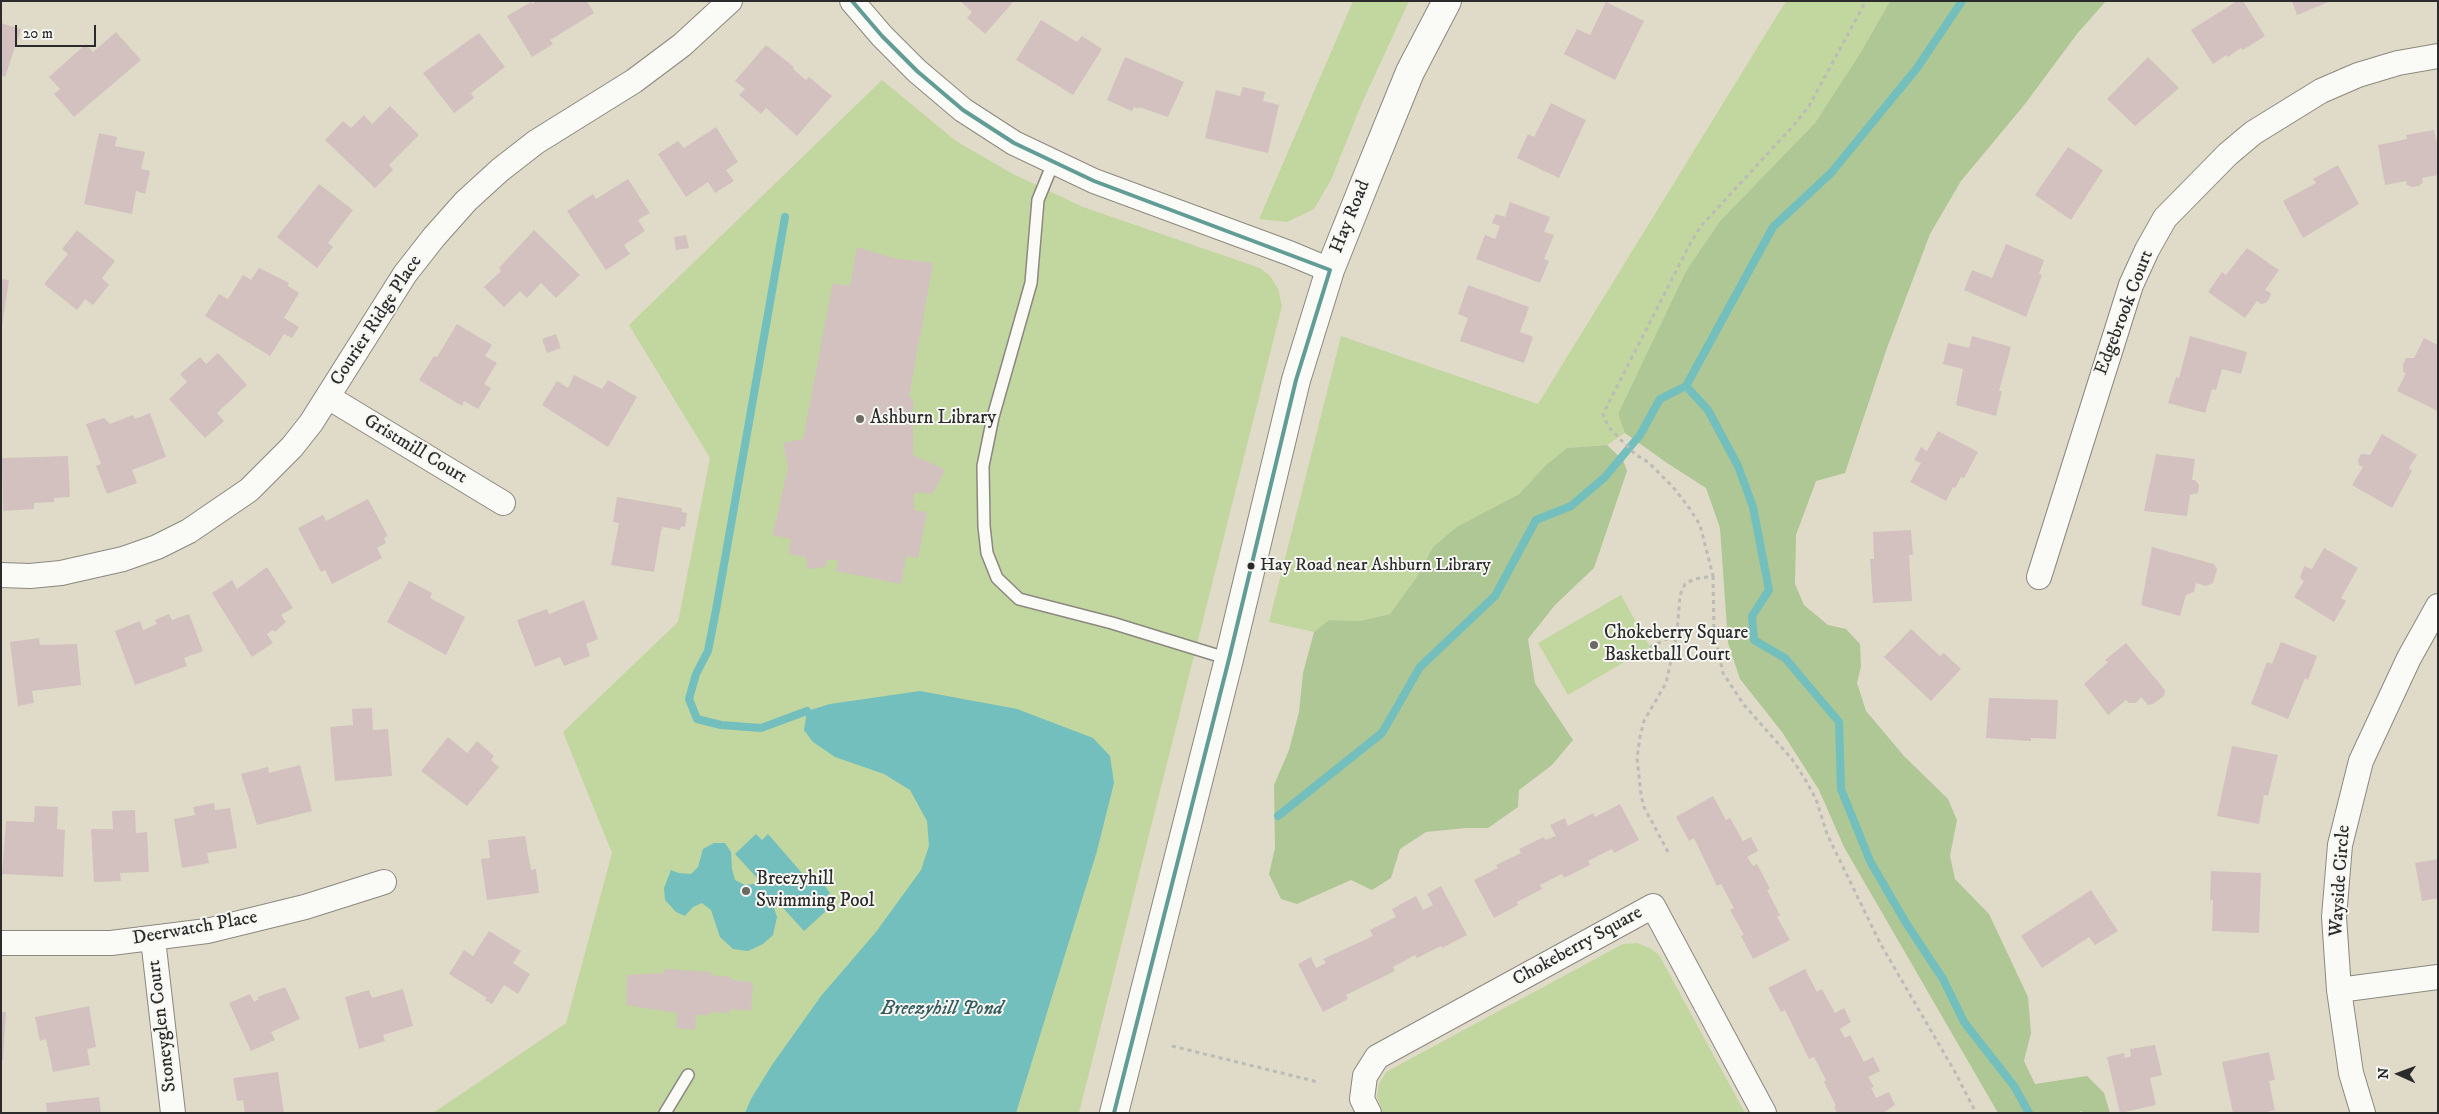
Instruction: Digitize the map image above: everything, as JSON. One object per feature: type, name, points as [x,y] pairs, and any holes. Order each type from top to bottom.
[{"type":"street","name":"Courier Ridge Place","points":[[1,575],[30,576],[92,568],[157,547],[189,531],[249,490],[272,469],[311,423],[405,274],[466,201],[500,170],[536,142],[634,81],[682,45],[730,1]]},
{"type":"street","points":[[852,1],[882,36],[917,71],[963,110],[1014,143],[1094,181],[1330,270]]},
{"type":"street","name":"Hay Road","points":[[1114,1113],[1229,659],[1296,380],[1330,270],[1410,72],[1447,1]]},
{"type":"street","name":"Edgebrook Court","points":[[2039,577],[2101,373],[2131,285],[2147,250],[2165,218],[2228,154],[2253,133],[2322,91],[2358,75],[2398,63],[2438,56]]},
{"type":"street","name":"Gristmill Court","points":[[328,398],[503,502]]},
{"type":"street","name":"Wayside Circle","points":[[2363,1113],[2351,1073],[2339,990],[2334,917],[2340,845],[2361,761],[2409,658],[2438,606]]},
{"type":"street","name":"Deerwatch Place","points":[[1,943],[69,944],[153,939],[208,931],[260,919],[384,882]]},
{"type":"street","name":"Chokeberry Square","points":[[1369,1113],[1362,1099],[1365,1076],[1377,1057],[1654,906],[1764,1113]]},
{"type":"street","name":"Stoneyglen Court","points":[[153,939],[174,1113]]},
{"type":"street","points":[[2339,990],[2438,977]]},
{"type":"lane","points":[[1053,163],[1038,200],[1031,283],[993,417],[983,466],[984,526],[987,553],[998,578],[1019,598],[1112,623],[1229,659]]},
{"type":"lane","points":[[665,1113],[688,1076]]},
{"type":"path","points":[[1866,1],[1809,106],[1794,126],[1701,226],[1603,414],[1608,426],[1620,440],[1636,455],[1648,462],[1673,487],[1700,525],[1713,576],[1714,632],[1723,673],[1744,704],[1792,759],[1805,779],[1816,799],[1827,834],[1880,943],[1955,1072],[1976,1113]]},
{"type":"path","points":[[1668,852],[1644,807],[1641,795],[1638,758],[1644,721],[1666,683],[1677,633],[1680,594],[1685,584],[1694,579],[1713,576]]},
{"type":"path","points":[[1650,647],[1677,633]]},
{"type":"path","points":[[1172,1046],[1318,1082]]},
{"type":"green space","points":[[1353,1],[1409,1],[1362,103],[1331,180],[1314,209],[1287,222],[1259,219]]},
{"type":"green space","points":[[1786,1],[1890,1],[1861,52],[1815,123],[1720,221],[1686,271],[1618,414],[1625,433],[1607,445],[1567,448],[1546,465],[1519,494],[1489,510],[1433,547],[1416,578],[1390,614],[1360,621],[1329,620],[1314,632],[1269,622],[1341,336],[1538,404]]},
{"type":"green space","points":[[1890,1],[2106,1],[2077,34],[2025,104],[1961,181],[1930,234],[1887,348],[1845,473],[1816,481],[1796,535],[1795,584],[1804,605],[1828,625],[1846,629],[1860,644],[1861,666],[1857,683],[1866,711],[1904,756],[1948,799],[1957,820],[1950,856],[1955,879],[1989,914],[2028,997],[2031,1033],[2024,1061],[2035,1084],[2087,1076],[2104,1093],[2110,1113],[2084,1113],[2081,1111],[2077,1113],[1998,1113],[1844,847],[1819,790],[1782,732],[1740,679],[1728,643],[1720,528],[1706,488],[1625,433],[1618,414],[1686,271],[1720,221],[1815,123],[1861,52]]},
{"type":"green space","points":[[882,80],[956,141],[1011,173],[1083,207],[1260,268],[1270,276],[1278,289],[1282,306],[1079,1113],[433,1113],[566,1023],[612,853],[563,732],[678,622],[710,458],[629,325]]},
{"type":"green space","points":[[1607,445],[1623,460],[1627,471],[1594,568],[1555,605],[1528,639],[1535,683],[1573,740],[1552,765],[1519,790],[1518,807],[1488,828],[1426,832],[1400,849],[1391,878],[1372,890],[1351,880],[1297,904],[1281,899],[1269,874],[1275,848],[1274,785],[1289,750],[1299,712],[1303,673],[1314,632],[1329,620],[1360,621],[1390,614],[1416,578],[1433,547],[1457,527],[1519,494],[1546,465],[1567,448]]},
{"type":"green space","name":"Chokeberry Square Basketball Court","points":[[1621,595],[1650,647],[1568,695],[1538,643]]},
{"type":"green space","points":[[1637,943],[1650,948],[1659,955],[1745,1113],[1383,1113],[1377,1096],[1379,1084],[1386,1072],[1623,944]]},
{"type":"water","name":"Breezyhill Pond","points":[[920,691],[1017,709],[1093,738],[1110,756],[1114,783],[1097,851],[1016,1113],[745,1113],[751,1099],[772,1065],[821,996],[876,932],[921,870],[929,846],[927,821],[910,790],[884,774],[835,757],[813,742],[804,730],[807,711],[830,704]]},
{"type":"water","name":"Breezyhill Swimming Pool","points":[[756,834],[762,840],[768,834],[808,880],[815,873],[830,893],[819,903],[826,911],[804,931],[775,899],[772,902],[777,917],[773,935],[763,944],[748,951],[733,949],[720,937],[711,910],[702,903],[693,907],[685,916],[676,912],[665,900],[664,888],[671,870],[678,873],[691,874],[698,867],[703,849],[714,843],[725,843],[731,852],[735,880],[745,885],[754,884],[758,879],[735,854]]},
{"type":"building","points":[[537,1],[587,1],[594,13],[550,40],[553,44],[532,57],[507,16],[531,2],[532,4]]},
{"type":"building","points":[[960,1],[1014,1],[985,34],[967,18],[972,12]]},
{"type":"building","points":[[2237,1],[2243,1],[2265,36],[2243,50],[2241,48],[2228,57],[2226,55],[2213,64],[2191,30]]},
{"type":"building","points":[[2292,1],[2331,1],[2297,15]]},
{"type":"building","points":[[1606,2],[1644,21],[1615,80],[1564,54],[1577,29],[1590,35]]},
{"type":"building","points":[[1041,20],[1077,42],[1082,36],[1102,49],[1073,95],[1016,60]]},
{"type":"building","points":[[1,23],[21,29],[5,77],[1,75]]},
{"type":"building","points":[[116,32],[141,60],[74,117],[54,94],[60,89],[49,77],[86,44],[93,52]]},
{"type":"building","points":[[479,33],[505,67],[471,93],[474,98],[454,113],[423,73]]},
{"type":"building","points":[[766,45],[794,67],[793,69],[806,80],[809,77],[832,96],[797,136],[766,108],[761,114],[739,95],[745,89],[735,81]]},
{"type":"building","points":[[1125,57],[1184,82],[1168,117],[1139,107],[1138,109],[1134,107],[1132,111],[1107,100]]},
{"type":"building","points":[[2148,57],[2179,88],[2135,126],[2107,99]]},
{"type":"building","points":[[1243,87],[1265,92],[1263,101],[1279,105],[1268,153],[1205,138],[1216,90],[1240,96]]},
{"type":"building","points":[[1551,103],[1586,120],[1559,178],[1517,158],[1528,134],[1534,137]]},
{"type":"building","points":[[390,106],[419,135],[389,165],[393,170],[375,188],[325,140],[343,121],[351,128],[364,115],[372,124]]},
{"type":"building","points":[[716,127],[738,162],[726,170],[734,181],[715,193],[708,182],[686,197],[658,154],[678,141],[684,148]]},
{"type":"building","points":[[2434,130],[2438,147],[2438,175],[2422,178],[2423,182],[2419,186],[2412,187],[2407,185],[2406,181],[2385,185],[2378,145],[2407,139],[2406,135]]},
{"type":"building","points":[[99,133],[117,137],[115,146],[145,152],[141,169],[150,171],[145,194],[136,191],[132,214],[84,204]]},
{"type":"building","points":[[2068,147],[2103,170],[2071,220],[2035,195]]},
{"type":"building","points":[[2338,165],[2359,204],[2303,238],[2283,201],[2316,183],[2313,179]]},
{"type":"building","points":[[628,179],[650,213],[638,220],[645,231],[624,245],[630,254],[606,270],[567,211],[593,194],[596,199]]},
{"type":"building","points":[[319,184],[353,210],[328,243],[333,247],[317,268],[277,237]]},
{"type":"building","points":[[1510,202],[1550,217],[1544,232],[1554,235],[1544,259],[1549,261],[1540,283],[1476,259],[1485,235],[1495,239],[1500,226],[1492,223],[1496,214],[1505,217]]},
{"type":"building","points":[[77,230],[115,261],[102,278],[109,285],[93,305],[85,299],[77,310],[44,284],[68,254],[62,249]]},
{"type":"building","points":[[534,230],[580,275],[556,298],[541,283],[527,298],[520,291],[504,307],[484,287],[501,271],[499,268]]},
{"type":"building","points":[[686,235],[689,248],[676,250],[674,237]]},
{"type":"building","points":[[2006,244],[2044,260],[2039,274],[2042,275],[2026,317],[1964,290],[1972,270],[1992,278]]},
{"type":"building","name":"Ashburn Library","points":[[857,247],[893,258],[933,263],[909,397],[913,399],[913,455],[945,470],[933,493],[914,493],[914,510],[927,512],[918,558],[906,556],[901,584],[836,571],[838,560],[827,560],[825,567],[808,569],[806,557],[789,554],[791,539],[773,535],[788,467],[783,443],[803,439],[833,283],[850,286]]},
{"type":"building","points":[[2247,248],[2279,270],[2265,290],[2271,293],[2266,303],[2261,304],[2257,301],[2245,318],[2208,292],[2222,272],[2226,275]]},
{"type":"building","points":[[259,268],[289,283],[288,286],[299,293],[284,318],[299,327],[292,338],[284,334],[270,356],[205,316],[219,294],[228,299],[243,275],[251,280]]},
{"type":"building","points":[[1,279],[9,280],[2,326],[1,326]]},
{"type":"building","points":[[1468,285],[1529,307],[1520,332],[1533,337],[1524,363],[1460,341],[1468,318],[1458,314]]},
{"type":"building","points":[[457,324],[492,345],[485,356],[497,363],[484,384],[491,388],[478,409],[464,401],[462,406],[419,380],[434,356],[437,357]]},
{"type":"building","points":[[556,334],[561,348],[547,353],[542,339]]},
{"type":"building","points":[[1972,336],[2011,347],[1999,391],[2002,391],[1996,416],[1956,405],[1963,369],[1943,364],[1948,343],[1969,348]]},
{"type":"building","points":[[2190,336],[2247,352],[2241,374],[2222,369],[2216,390],[2212,389],[2205,413],[2168,403],[2176,377],[2179,378]]},
{"type":"building","points":[[2424,338],[2438,345],[2438,411],[2397,391],[2406,373],[2403,372],[2403,365],[2406,358],[2414,358]]},
{"type":"building","points":[[218,353],[247,385],[217,413],[224,421],[205,438],[169,399],[187,382],[180,374],[200,357],[206,364]]},
{"type":"building","points":[[574,375],[602,389],[608,380],[637,397],[608,447],[542,405],[557,381],[568,388]]},
{"type":"building","points":[[150,413],[166,457],[132,470],[137,483],[107,494],[96,466],[101,464],[86,424],[104,418],[110,424],[133,415],[135,419]]},
{"type":"building","points":[[1938,431],[1978,452],[1964,478],[1961,477],[1955,488],[1953,487],[1946,501],[1910,482],[1921,463],[1914,460],[1921,447],[1927,451]]},
{"type":"building","points":[[2382,434],[2417,455],[2409,468],[2412,471],[2392,508],[2352,485],[2363,467],[2359,465],[2358,460],[2361,454],[2370,455]]},
{"type":"building","points":[[2156,454],[2195,459],[2192,480],[2195,480],[2199,485],[2198,493],[2190,495],[2187,516],[2144,511]]},
{"type":"building","points":[[68,456],[70,497],[54,498],[54,502],[34,503],[34,509],[3,511],[2,458]]},
{"type":"building","points":[[617,497],[682,508],[682,512],[687,513],[685,527],[681,526],[680,530],[663,527],[654,572],[611,565],[619,523],[613,522]]},
{"type":"building","points":[[368,499],[388,536],[384,538],[386,543],[377,548],[382,558],[332,584],[325,570],[321,572],[298,528],[323,515],[326,521]]},
{"type":"building","points":[[1911,530],[1913,555],[1909,555],[1912,601],[1873,603],[1870,559],[1874,559],[1873,532]]},
{"type":"building","points":[[2152,547],[2214,564],[2217,569],[2213,583],[2206,586],[2196,583],[2194,592],[2186,595],[2180,616],[2141,605]]},
{"type":"building","points":[[2324,548],[2358,568],[2341,598],[2346,601],[2334,622],[2294,597],[2304,581],[2300,578],[2304,566],[2312,569]]},
{"type":"building","points":[[267,567],[293,608],[281,615],[286,622],[275,632],[273,630],[267,634],[273,643],[252,657],[212,593],[232,580],[237,589]]},
{"type":"building","points":[[409,581],[432,593],[430,598],[465,617],[446,655],[387,622]]},
{"type":"building","points":[[584,600],[598,639],[586,644],[590,656],[564,666],[560,657],[535,667],[517,620],[547,609],[549,614]]},
{"type":"building","points":[[169,614],[172,620],[189,614],[203,651],[184,658],[187,666],[135,685],[115,631],[140,621],[143,630],[157,624],[155,620]]},
{"type":"building","points":[[1911,629],[1940,656],[1944,653],[1961,669],[1931,701],[1884,657]]},
{"type":"building","points":[[39,638],[40,645],[77,644],[81,685],[32,691],[34,703],[18,706],[10,642]]},
{"type":"building","points":[[2281,642],[2317,656],[2308,680],[2305,678],[2288,719],[2251,704],[2267,662],[2272,664]]},
{"type":"building","points":[[2126,643],[2165,690],[2164,696],[2153,704],[2148,705],[2141,697],[2136,703],[2129,703],[2126,700],[2108,715],[2084,684],[2108,662],[2105,660]]},
{"type":"building","points":[[1989,698],[2058,700],[2056,739],[2031,738],[2031,741],[1986,738]]},
{"type":"building","points":[[372,708],[373,730],[388,729],[392,776],[335,781],[330,727],[353,725],[352,709]]},
{"type":"building","points":[[448,737],[467,753],[477,741],[494,756],[491,760],[499,767],[467,806],[421,771]]},
{"type":"building","points":[[2232,746],[2278,755],[2268,796],[2264,795],[2259,824],[2217,816]]},
{"type":"building","points":[[300,765],[312,811],[257,825],[241,774],[268,767],[269,773]]},
{"type":"building","points":[[1713,796],[1726,820],[1730,818],[1743,841],[1751,837],[1758,851],[1747,857],[1753,866],[1757,864],[1770,889],[1767,890],[1780,915],[1777,917],[1790,940],[1753,959],[1741,936],[1744,935],[1730,910],[1734,908],[1721,884],[1717,886],[1694,838],[1689,841],[1676,817]]},
{"type":"building","points":[[214,803],[215,810],[230,808],[237,848],[207,853],[209,863],[182,868],[174,819],[195,815],[193,807]]},
{"type":"building","points":[[1620,804],[1639,840],[1614,853],[1612,849],[1588,861],[1590,865],[1564,878],[1562,874],[1540,885],[1542,889],[1517,902],[1518,905],[1494,918],[1474,880],[1498,868],[1496,865],[1521,853],[1519,849],[1544,837],[1545,840],[1556,836],[1550,825],[1565,818],[1568,826],[1593,813],[1595,817]]},
{"type":"building","points":[[35,806],[58,807],[57,829],[65,830],[63,877],[2,874],[6,821],[34,822]]},
{"type":"building","points":[[135,810],[136,833],[147,832],[149,872],[120,873],[121,881],[94,882],[91,829],[113,829],[112,811]]},
{"type":"building","points":[[525,836],[531,870],[536,869],[539,893],[487,900],[481,859],[490,858],[488,840]]},
{"type":"building","points":[[2438,859],[2438,898],[2422,901],[2415,863]]},
{"type":"building","points":[[2211,871],[2261,873],[2259,933],[2212,931],[2213,900],[2210,900]]},
{"type":"building","points":[[1441,886],[1467,935],[1417,958],[1415,955],[1393,967],[1395,971],[1346,995],[1348,999],[1323,1012],[1298,964],[1311,957],[1316,968],[1326,963],[1323,959],[1373,936],[1370,930],[1396,917],[1392,909],[1416,896],[1423,910],[1433,905],[1427,894]]},
{"type":"building","points":[[2091,890],[2118,931],[2095,945],[2089,937],[2042,968],[2021,936]]},
{"type":"building","points":[[489,931],[521,951],[513,963],[530,974],[518,994],[504,985],[492,1004],[485,1000],[487,998],[449,974],[464,950],[473,956]]},
{"type":"building","points":[[664,969],[711,972],[711,975],[731,977],[731,980],[753,982],[751,1011],[730,1009],[729,1013],[710,1012],[709,1015],[696,1015],[695,1030],[676,1028],[677,1013],[626,1005],[627,975],[664,973]]},
{"type":"building","points":[[1805,969],[1817,992],[1822,989],[1835,1013],[1844,1008],[1851,1022],[1840,1029],[1845,1038],[1850,1035],[1864,1062],[1873,1057],[1880,1071],[1868,1077],[1874,1087],[1871,1088],[1876,1098],[1889,1092],[1895,1105],[1883,1113],[1837,1113],[1834,1107],[1836,1106],[1824,1082],[1826,1080],[1814,1057],[1809,1059],[1785,1010],[1781,1012],[1768,988]]},
{"type":"building","points":[[285,987],[300,1019],[271,1032],[275,1040],[251,1051],[229,1003],[250,994],[254,1002],[259,999],[257,997]]},
{"type":"building","points":[[403,989],[413,1026],[383,1035],[385,1041],[359,1049],[345,997],[369,990],[372,998]]},
{"type":"building","points":[[89,1006],[96,1047],[87,1049],[90,1065],[53,1072],[46,1039],[40,1041],[35,1017]]},
{"type":"building","points":[[1,1012],[6,1012],[3,1060],[1,1060]]},
{"type":"building","points":[[2155,1045],[2162,1075],[2150,1078],[2156,1105],[2120,1113],[2107,1057],[2124,1053],[2125,1058],[2131,1056],[2130,1049]]},
{"type":"building","points":[[2269,1052],[2275,1080],[2269,1081],[2275,1110],[2263,1113],[2233,1113],[2222,1062]]},
{"type":"building","points":[[278,1072],[284,1113],[245,1113],[243,1100],[237,1101],[233,1078]]},
{"type":"building","points":[[99,1097],[101,1113],[47,1113],[46,1103]]},
{"type":"waterway","points":[[1278,816],[1382,733],[1420,667],[1495,596],[1536,520],[1571,506],[1605,477],[1640,435],[1660,399],[1686,386],[1773,227],[1831,173],[1917,68],[1962,1]]},
{"type":"waterway","points":[[785,217],[708,651],[696,674],[689,699],[697,719],[721,725],[761,728],[807,711]]},
{"type":"waterway","points":[[1686,386],[1708,410],[1738,466],[1753,507],[1769,590],[1752,616],[1754,640],[1785,658],[1839,722],[1841,789],[1870,861],[1906,923],[1943,979],[1964,1022],[2014,1086],[2029,1113]]},
{"type":"transit line","points":[[852,1],[882,36],[917,71],[963,110],[1014,143],[1094,181],[1330,270],[1296,380],[1229,659],[1114,1113]]},
{"type":"place","name":"Ashburn Library","points":[[860,419]]},
{"type":"place","name":"Hay Road near Ashburn Library","points":[[1251,566]]},
{"type":"place","name":"Chokeberry Square Basketball Court","points":[[1594,645]]},
{"type":"place","name":"Breezyhill Swimming Pool","points":[[746,891]]}]
